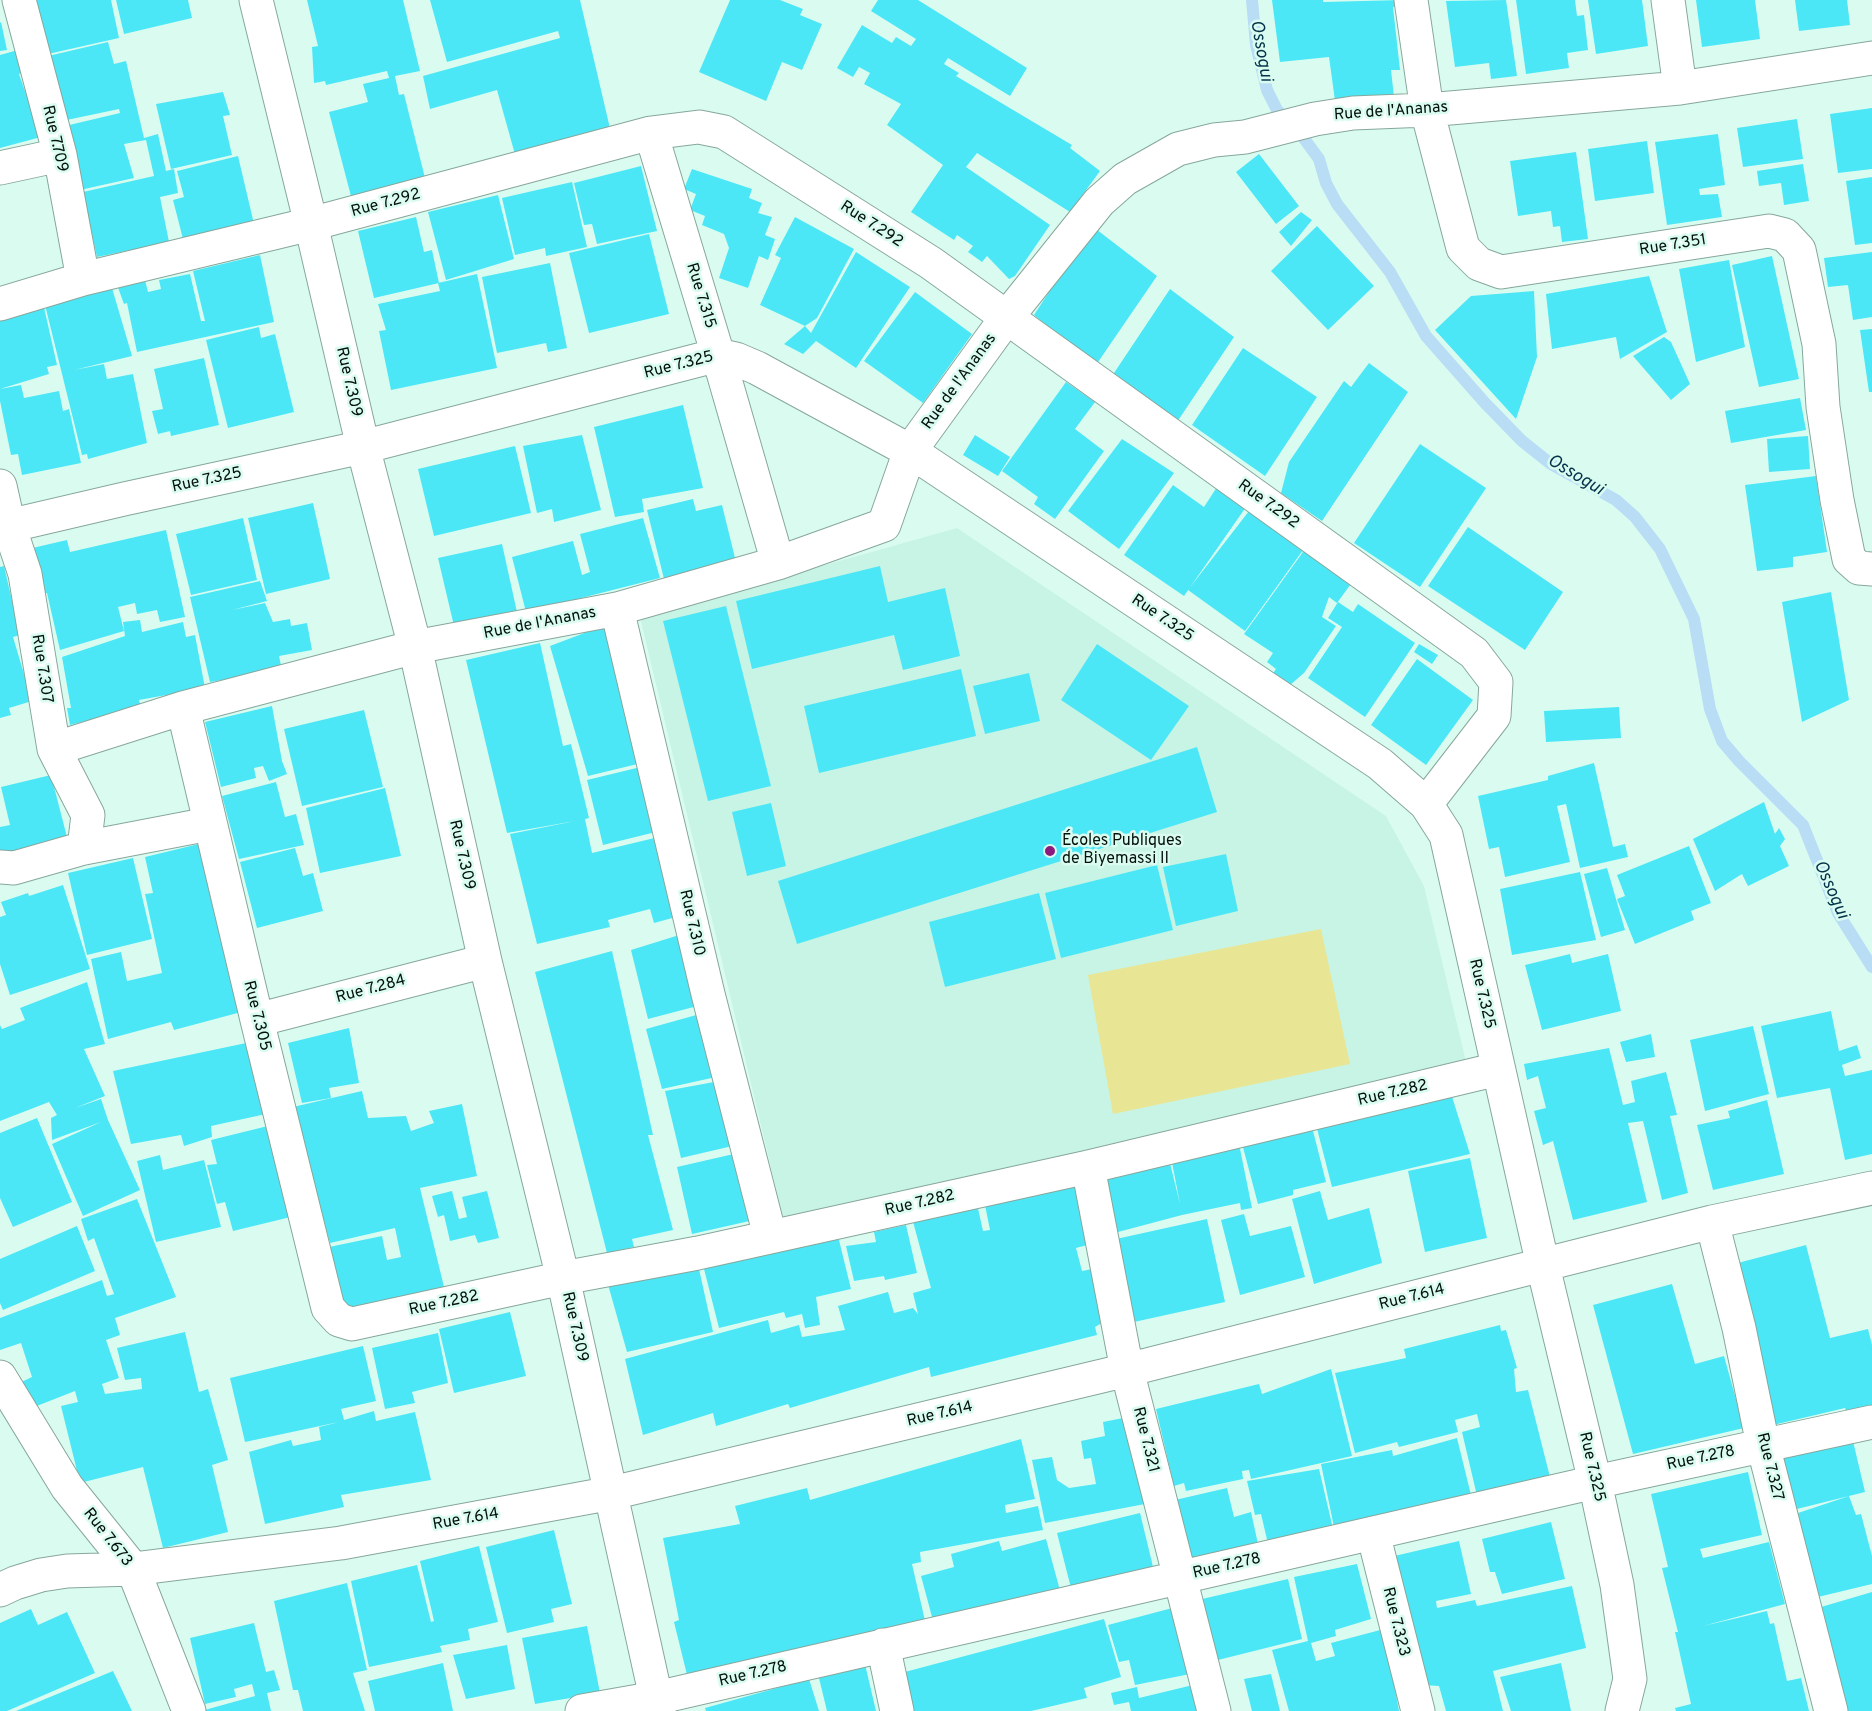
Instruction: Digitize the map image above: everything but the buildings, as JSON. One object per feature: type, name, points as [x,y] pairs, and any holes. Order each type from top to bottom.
[{"type":"street","name":"Rue 7.709","points":[[18,0],[60,155],[83,279]]},
{"type":"street","name":"Rue 7.309","points":[[256,0],[363,447],[415,647],[485,961],[563,1278],[658,1704]]},
{"type":"street","name":"Rue 7.351","points":[[1411,0],[1427,110],[1463,248],[1479,264],[1501,272],[1769,231],[1785,235],[1799,250],[1819,344],[1823,407],[1837,500],[1849,559],[1859,568],[1872,569]]},
{"type":"street","points":[[1668,0],[1680,88]]},
{"type":"street","name":"Rue de l'Ananas","points":[[54,749],[183,708],[415,647],[617,609],[778,563],[884,525],[910,451],[1007,317],[1099,202],[1125,179],[1178,149],[1353,113],[1427,110],[1680,88],[1872,58]]},
{"type":"street","name":"Rue 7.292","points":[[0,304],[83,279],[311,224],[651,133],[699,127],[724,132],[931,263],[1474,653],[1496,682],[1494,716],[1426,804]]},
{"type":"street","name":"Rue 7.315","points":[[651,133],[778,563]]},
{"type":"street","points":[[0,168],[60,155]]},
{"type":"street","name":"Rue 7.325","points":[[4,527],[363,447],[718,356],[736,359],[757,368],[910,451],[1380,764],[1426,804],[1446,835],[1617,1585],[1630,1679],[1622,1711]]},
{"type":"street","name":"Rue 7.307","points":[[0,486],[4,527],[25,574],[54,749],[88,815],[84,848]]},
{"type":"street","name":"Rue 7.310","points":[[617,609],[708,994],[770,1236]]},
{"type":"street","name":"Rue 7.305","points":[[183,708],[256,1020],[328,1308],[339,1320]]},
{"type":"street","points":[[0,867],[14,868],[84,848],[209,824]]},
{"type":"street","name":"Rue 7.284","points":[[256,1020],[485,961]]},
{"type":"street","name":"Rue 7.282","points":[[339,1320],[352,1324],[563,1278],[698,1253],[1088,1167],[1498,1070]]},
{"type":"street","name":"Rue 7.321","points":[[1088,1167],[1127,1370],[1214,1711]]},
{"type":"street","name":"Rue 7.614","points":[[0,1590],[15,1583],[59,1572],[133,1569],[341,1543],[612,1493],[1127,1370],[1712,1222],[1872,1188]]},
{"type":"street","name":"Rue 7.327","points":[[1712,1222],[1739,1328],[1763,1445],[1832,1711]]},
{"type":"street","name":"Rue 7.673","points":[[1,1380],[67,1487],[133,1569],[189,1711]]},
{"type":"street","name":"Rue 7.278","points":[[582,1711],[658,1704],[883,1645],[1595,1482],[1872,1422]]},
{"type":"street","name":"Rue 7.323","points":[[1373,1533],[1418,1711]]},
{"type":"street","points":[[883,1645],[897,1711]]},
{"type":"shaded area","name":"Écoles Publiques de Biyemassi II","points":[[957,528],[1386,816],[1424,886],[1468,1070],[784,1222],[640,617]]},
{"type":"shaded area","points":[[1321,929],[1350,1064],[1113,1114],[1088,975]]},
{"type":"waterway","name":"Ossogui","points":[[1252,0],[1256,45],[1267,90],[1277,110],[1300,133],[1319,159],[1326,183],[1337,204],[1390,272],[1426,336],[1522,441],[1551,464],[1616,500],[1635,517],[1660,549],[1694,619],[1710,709],[1722,741],[1803,825],[1838,913],[1872,967]]},
{"type":"place","name":"Écoles Publiques de Biyemassi II","points":[[1050,851]]}]
